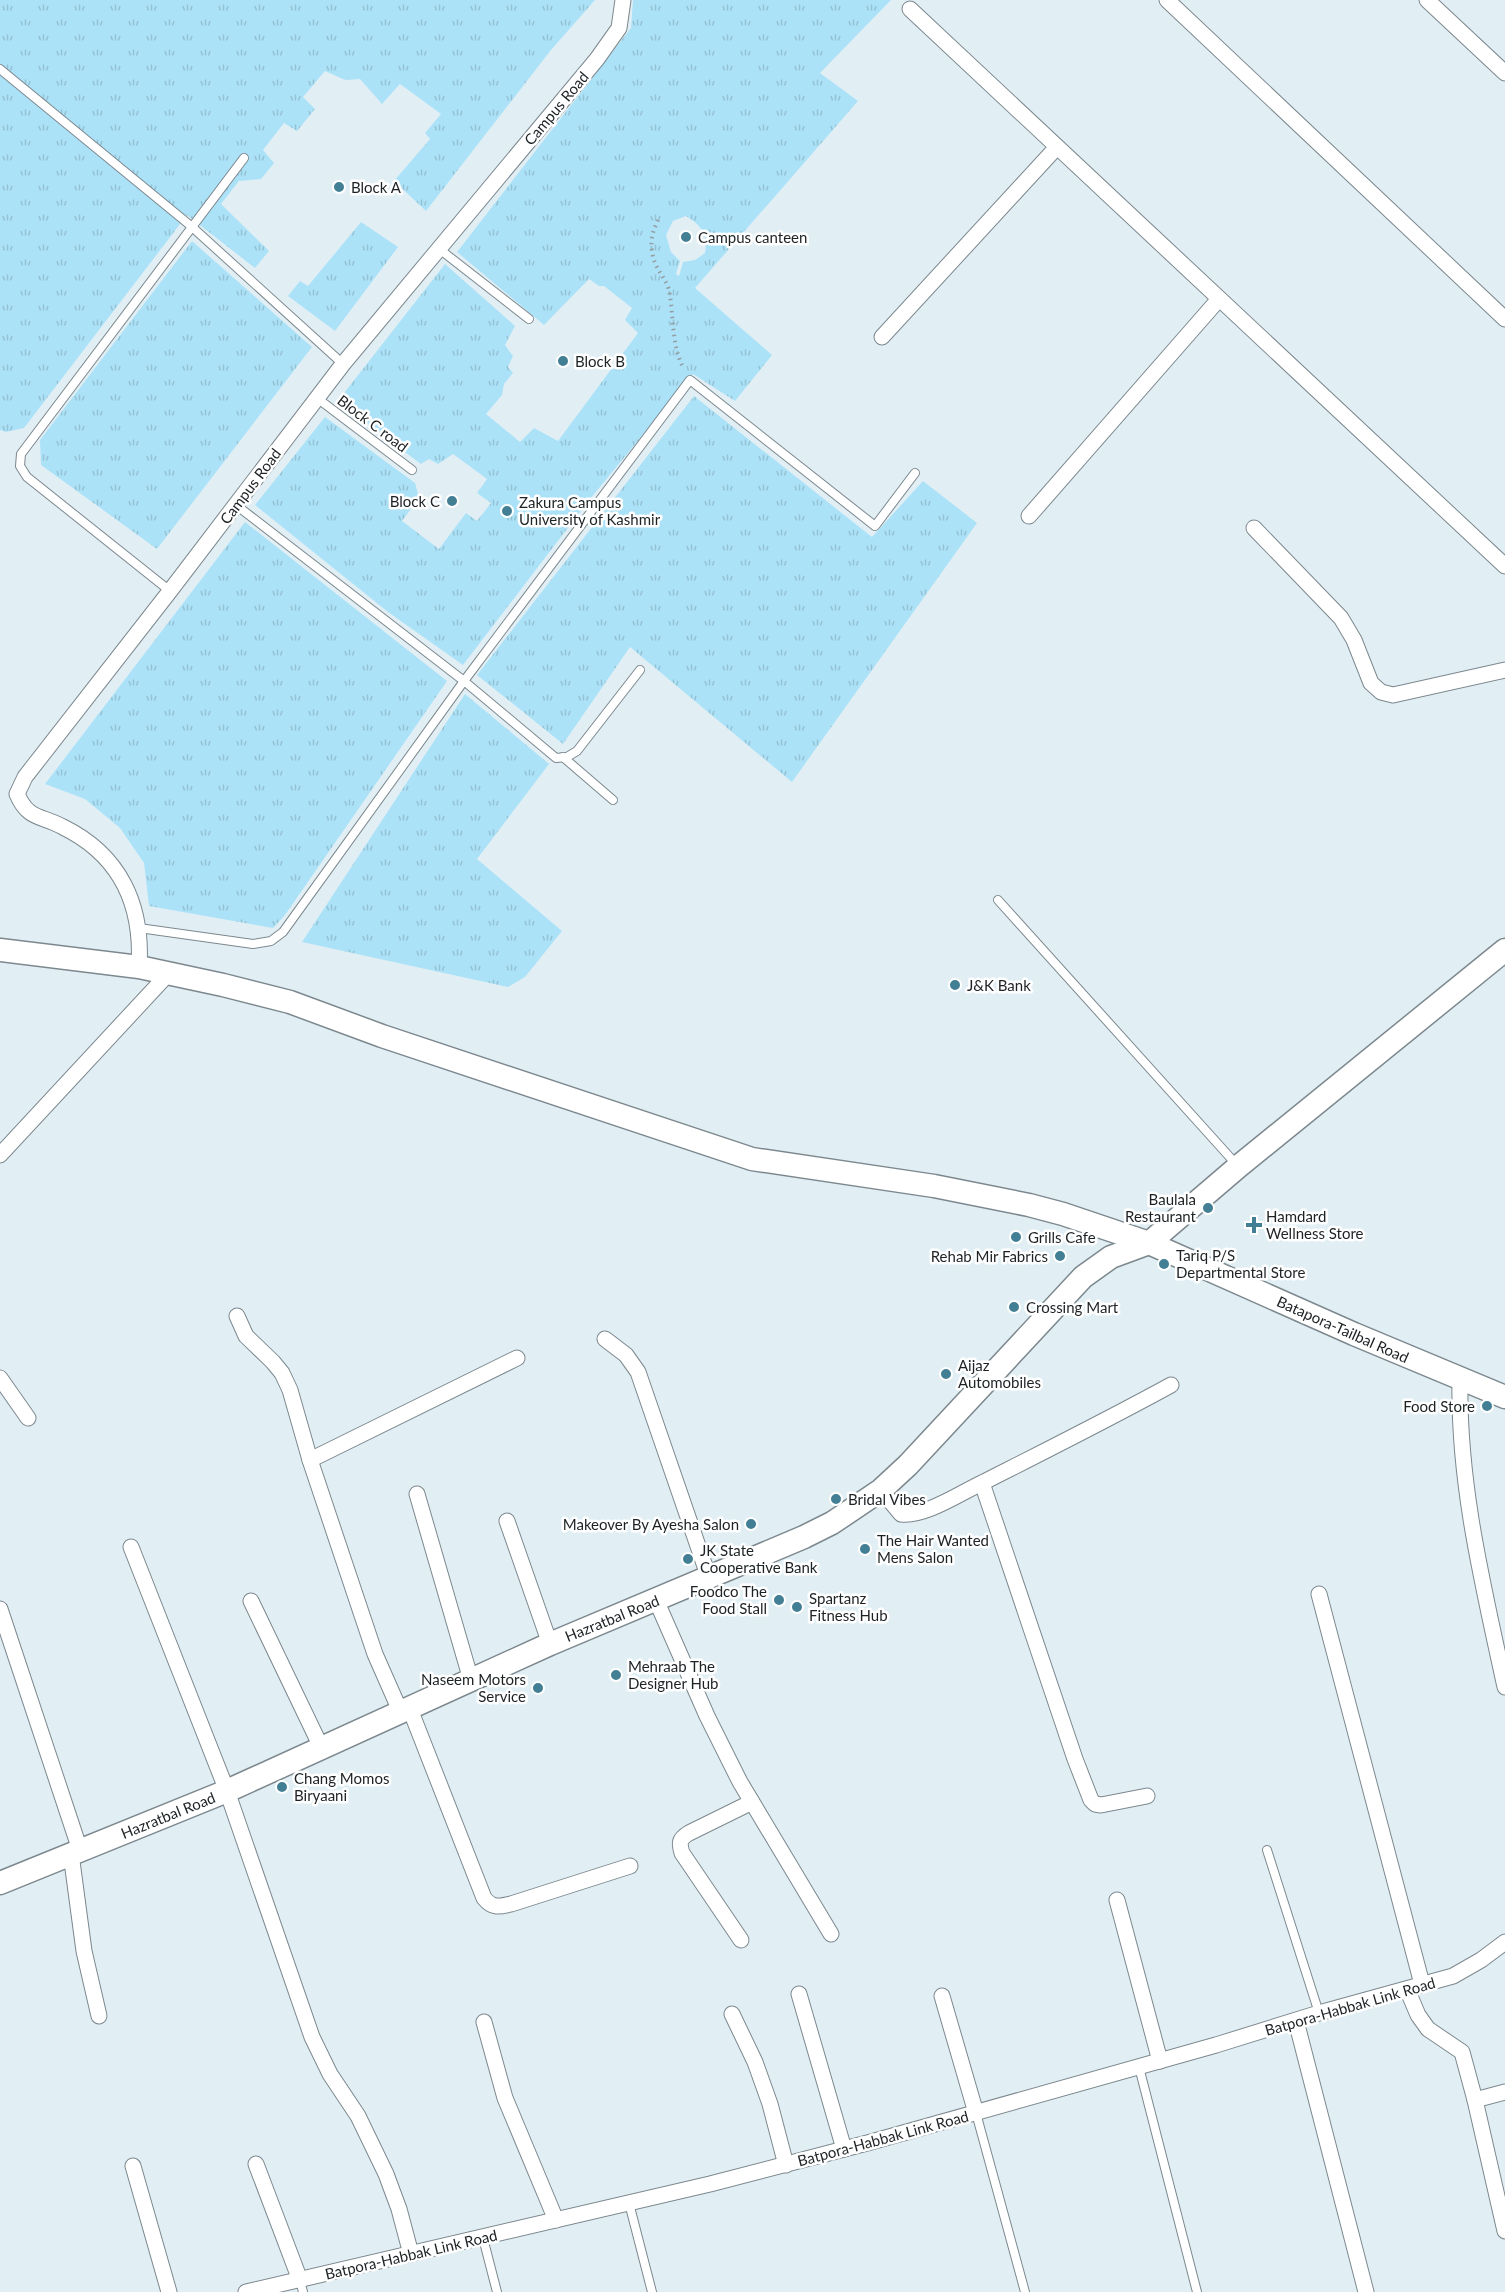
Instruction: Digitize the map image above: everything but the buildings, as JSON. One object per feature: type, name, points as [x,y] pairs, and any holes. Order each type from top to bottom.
[{"type":"main road","name":"Batapora-Tailbal Road","points":[[0,950],[169,972],[291,1002],[382,1036],[752,1159],[934,1186],[1029,1205],[1149,1243],[1460,1380],[1505,1397]]},
{"type":"main road","points":[[1149,1243],[1239,1166],[1505,950]]},
{"type":"main road","name":"Hazratbal Road","points":[[0,1884],[227,1791],[550,1644],[709,1578],[832,1523],[881,1490],[939,1432],[1083,1276],[1111,1257],[1149,1243]]},
{"type":"street","name":"Campus Road","points":[[140,967],[139,928],[128,890],[106,858],[75,833],[23,808],[17,794],[25,777],[343,364],[597,59],[619,28],[622,0]]},
{"type":"street","points":[[1167,0],[1505,319]]},
{"type":"street","points":[[1427,0],[1505,73]]},
{"type":"street","points":[[910,9],[1505,566]]},
{"type":"street","points":[[882,337],[1056,148]]},
{"type":"street","points":[[1029,516],[1219,299]]},
{"type":"street","points":[[1254,528],[1341,618],[1354,640],[1371,683],[1381,692],[1393,695],[1505,670]]},
{"type":"street","points":[[0,1155],[169,972]]},
{"type":"street","points":[[237,1316],[246,1336],[282,1373],[290,1390],[310,1460],[375,1653],[405,1711],[484,1898],[490,1905],[497,1907],[511,1904],[630,1866]]},
{"type":"street","points":[[605,1339],[626,1355],[638,1372],[709,1578]]},
{"type":"street","points":[[310,1460],[517,1358]]},
{"type":"street","points":[[0,1378],[28,1418]]},
{"type":"street","points":[[1460,1380],[1460,1432],[1468,1509],[1505,1687]]},
{"type":"street","points":[[881,1490],[901,1514],[911,1515],[948,1500],[1073,1438],[1171,1385]]},
{"type":"street","points":[[982,1483],[1071,1749],[1091,1800],[1101,1805],[1147,1796]]},
{"type":"street","points":[[417,1494],[471,1680]]},
{"type":"street","points":[[507,1521],[550,1644]]},
{"type":"street","points":[[131,1547],[227,1791],[312,2037],[330,2074],[357,2116],[386,2174],[399,2209],[411,2254]]},
{"type":"street","points":[[1319,1594],[1422,1984]]},
{"type":"street","points":[[656,1600],[707,1716],[752,1802],[831,1934]]},
{"type":"street","points":[[251,1601],[322,1749]]},
{"type":"street","points":[[0,1609],[76,1852],[84,1951],[99,2016]]},
{"type":"street","points":[[741,1940],[682,1853],[680,1843],[688,1833],[752,1802]]},
{"type":"street","points":[[1117,1900],[1160,2061]]},
{"type":"street","name":"Batpora-Habbak Link Road","points":[[246,2292],[301,2286],[411,2254],[786,2165],[976,2113],[1453,1976],[1481,1960],[1505,1942]]},
{"type":"street","points":[[1407,1989],[1418,2015],[1428,2029],[1462,2052],[1505,2231]]},
{"type":"street","points":[[799,1994],[844,2149]]},
{"type":"street","points":[[942,1996],[976,2113]]},
{"type":"street","points":[[732,2014],[755,2062],[770,2104],[786,2165]]},
{"type":"street","points":[[1296,2021],[1366,2292]]},
{"type":"street","points":[[484,2022],[505,2098],[556,2220]]},
{"type":"street","points":[[1475,2100],[1505,2092]]},
{"type":"street","points":[[256,2164],[301,2286]]},
{"type":"street","points":[[133,2166],[169,2292]]},
{"type":"lane","points":[[0,69],[191,226],[343,364]]},
{"type":"lane","points":[[170,591],[27,477],[20,466],[21,454],[244,158]]},
{"type":"lane","points":[[438,249],[529,319]]},
{"type":"lane","points":[[139,928],[253,944],[271,941],[283,932],[464,681],[690,380],[875,526],[915,472]]},
{"type":"lane","name":"Block C road","points":[[317,398],[412,470]]},
{"type":"lane","points":[[236,505],[464,681],[556,758],[577,751],[640,670]]},
{"type":"lane","points":[[563,757],[613,800]]},
{"type":"lane","points":[[998,900],[1239,1166]]},
{"type":"lane","points":[[1267,1850],[1319,2013]]},
{"type":"lane","points":[[1138,2067],[1197,2292]]},
{"type":"lane","points":[[976,2113],[1025,2292]]},
{"type":"lane","points":[[629,2203],[652,2292]]},
{"type":"lane","points":[[483,2238],[497,2292]]},
{"type":"path","points":[[658,220],[651,235],[655,268],[668,287],[681,364],[690,380]]},
{"type":"green space","points":[[0,0],[595,0],[551,50],[426,211],[394,181],[430,139],[425,133],[441,114],[400,84],[382,104],[360,79],[345,80],[325,71],[303,97],[315,109],[297,131],[284,123],[263,150],[274,163],[261,179],[239,181],[221,204],[269,251],[255,268],[187,215],[24,428],[6,432],[0,430]]},
{"type":"green space","points":[[633,0],[891,0],[820,73],[858,101],[695,288],[772,355],[735,401],[693,374],[590,499],[463,665],[388,612],[255,505],[325,417],[415,483],[419,498],[402,521],[439,549],[466,513],[477,521],[491,503],[477,493],[487,479],[453,454],[438,464],[429,459],[421,464],[337,402],[445,264],[515,326],[505,345],[513,356],[508,367],[513,373],[504,384],[502,395],[486,414],[520,442],[534,428],[558,441],[638,333],[625,320],[632,308],[604,286],[599,286],[589,279],[544,325],[457,252],[631,28]],"holes":[[[686,216],[705,236],[705,253],[695,260],[683,262],[679,276],[676,274],[680,261],[671,252],[666,235],[673,221]]]},
{"type":"green space","points":[[361,222],[398,247],[335,331],[288,296],[300,281],[308,286]]},
{"type":"green space","points":[[192,241],[312,347],[157,549],[41,465],[40,440]]},
{"type":"green space","points":[[694,396],[872,537],[923,481],[977,523],[792,782],[630,647],[563,744],[477,675]]},
{"type":"green space","points":[[245,522],[447,681],[285,915],[273,928],[149,906],[144,863],[120,828],[85,799],[45,784]]},
{"type":"green space","points":[[465,694],[549,764],[477,859],[562,931],[525,977],[508,987],[302,942]]},
{"type":"place","name":"Block A","points":[[339,187]]},
{"type":"place","name":"Campus canteen","points":[[686,237]]},
{"type":"place","name":"Block B","points":[[563,361]]},
{"type":"place","name":"Block C","points":[[452,501]]},
{"type":"place","name":"Zakura Campus University of Kashmir","points":[[507,511]]},
{"type":"place","name":"J&K Bank","points":[[955,985]]},
{"type":"place","name":"Baulala Restaurant","points":[[1208,1208]]},
{"type":"place","name":"Hamdard Wellness Store","points":[[1254,1225]]},
{"type":"place","name":"Grills Cafe","points":[[1016,1237]]},
{"type":"place","name":"Rehab Mir Fabrics","points":[[1060,1256]]},
{"type":"place","name":"Tariq P/S Departmental Store","points":[[1164,1264]]},
{"type":"place","name":"Crossing Mart","points":[[1014,1307]]},
{"type":"place","name":"Aijaz Automobiles","points":[[946,1374]]},
{"type":"place","name":"Food Store","points":[[1487,1406]]},
{"type":"place","name":"Bridal Vibes","points":[[836,1499]]},
{"type":"place","name":"Makeover By Ayesha Salon","points":[[751,1524]]},
{"type":"place","name":"The Hair Wanted Mens Salon","points":[[865,1549]]},
{"type":"place","name":"JK State Cooperative Bank","points":[[688,1559]]},
{"type":"place","name":"Foodco The Food Stall","points":[[779,1600]]},
{"type":"place","name":"Spartanz Fitness Hub","points":[[797,1607]]},
{"type":"place","name":"Mehraab The Designer Hub","points":[[616,1675]]},
{"type":"place","name":"Naseem Motors Service","points":[[538,1688]]},
{"type":"place","name":"Chang Momos Biryaani","points":[[282,1787]]}]
